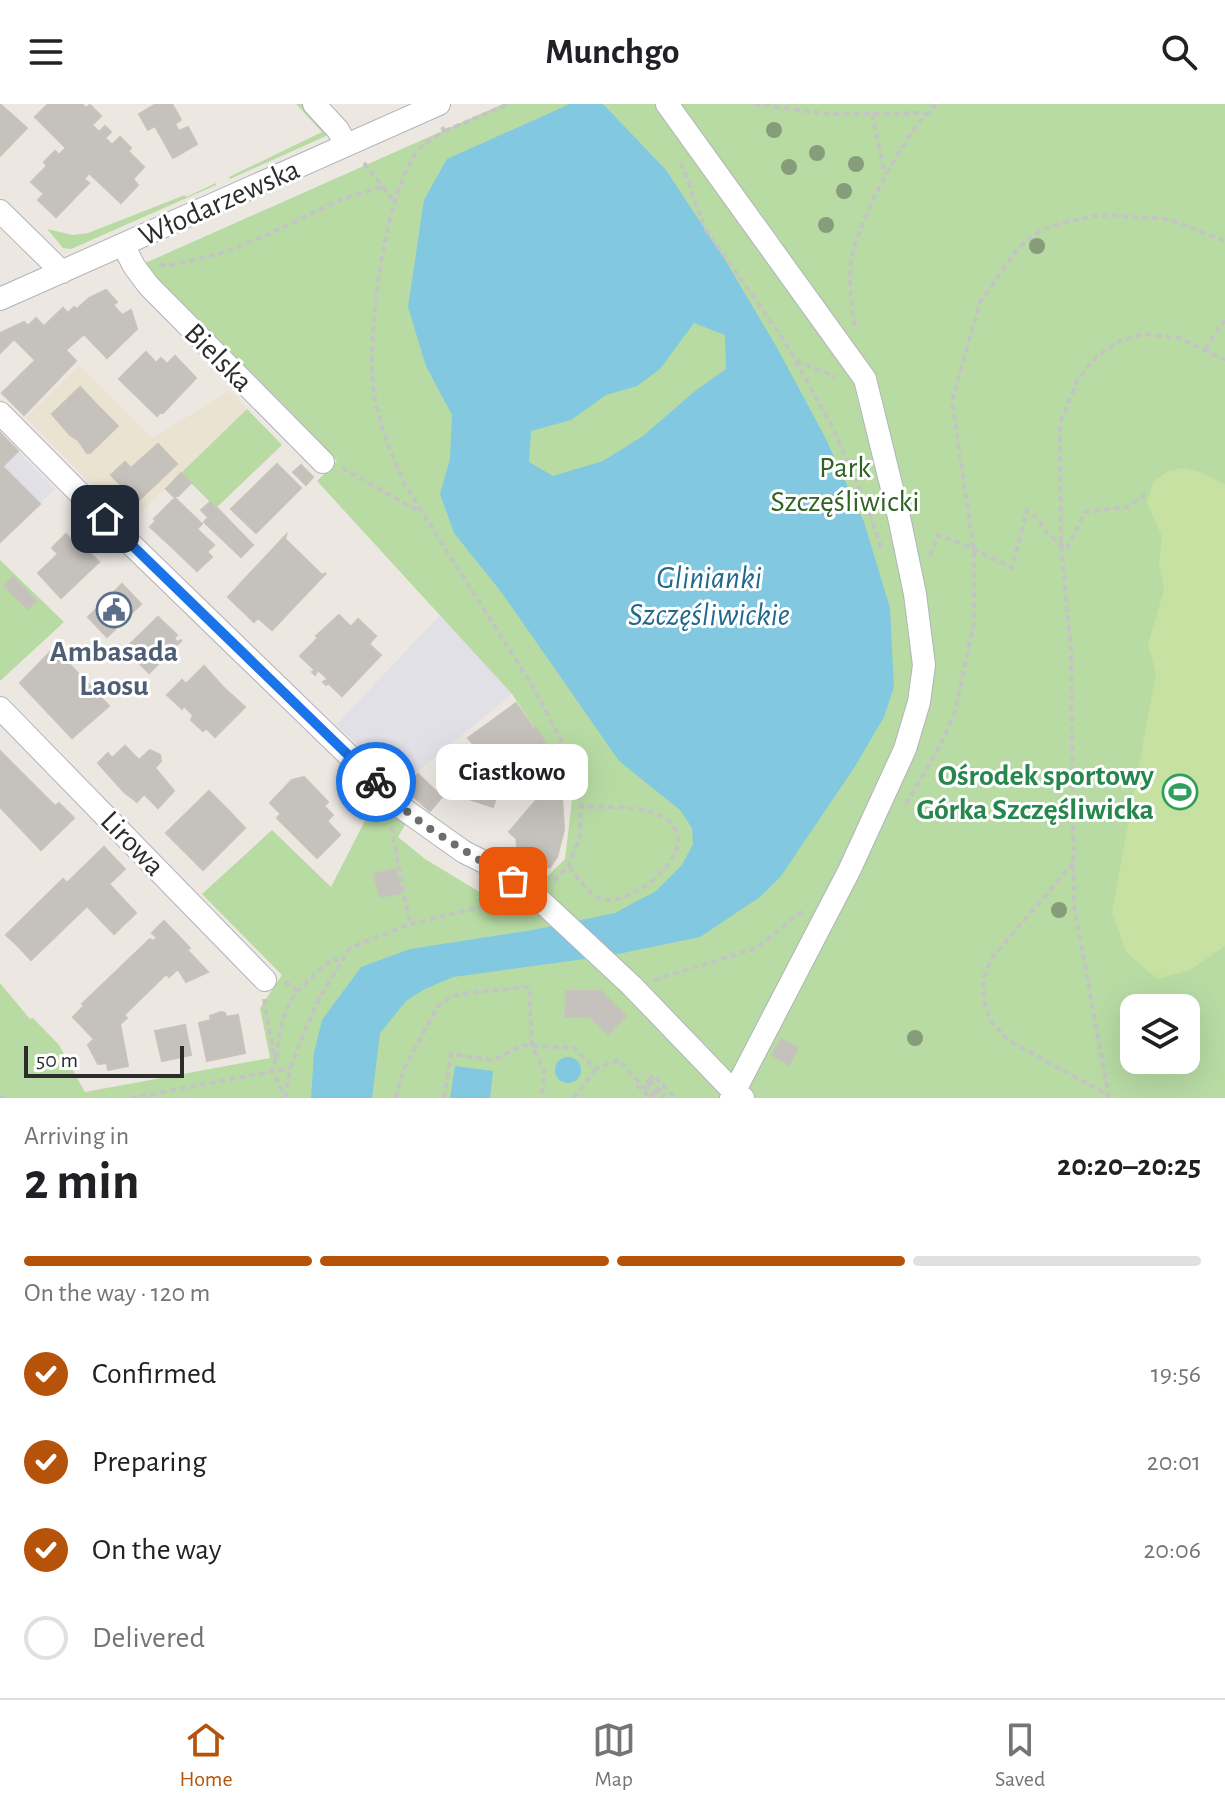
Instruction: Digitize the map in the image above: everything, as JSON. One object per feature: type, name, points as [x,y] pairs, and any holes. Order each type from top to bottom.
[{"type":"street","points":[[314,104],[338,130],[346,145]]},
{"type":"street","name":"Włodarzewska","points":[[0,299],[439,104]]},
{"type":"street","points":[[0,413],[383,789],[427,827],[464,852],[494,867],[537,898],[628,982],[736,1096],[849,871],[905,749],[919,702],[924,665],[915,594],[865,379],[667,104]]},
{"type":"street","points":[[0,211],[62,272]]},
{"type":"street","name":"Bielska","points":[[123,245],[148,285],[323,462]]},
{"type":"street","name":"Lirowa","points":[[0,708],[265,980]]},
{"type":"path","points":[[285,1097],[290,1068],[320,997],[350,948],[410,924],[537,898],[568,867],[580,836],[581,806],[577,779],[559,737],[532,685],[420,512],[390,451],[373,389],[372,328],[393,200],[420,148],[443,129],[509,104]]},
{"type":"path","points":[[754,104],[828,114],[925,113]]},
{"type":"path","points":[[856,332],[851,263],[862,228],[886,176],[925,113],[937,104]]},
{"type":"path","points":[[872,114],[886,176]]},
{"type":"path","points":[[678,156],[705,228],[795,361],[832,426],[869,511],[884,556]]},
{"type":"path","points":[[364,163],[393,200]]},
{"type":"path","points":[[156,263],[167,266],[219,254],[342,199],[383,187]]},
{"type":"path","points":[[906,804],[941,744],[955,711],[974,623],[974,551],[952,401],[980,302],[1019,247],[1042,230],[1101,215],[1168,219],[1225,241]]},
{"type":"path","points":[[1205,349],[1225,320]]},
{"type":"path","points":[[1108,1096],[1074,905],[1071,649],[1061,544],[1060,423],[1077,381],[1097,356],[1119,341],[1145,334],[1179,338],[1225,360]]},
{"type":"path","points":[[795,361],[868,389]]},
{"type":"path","points":[[323,462],[354,474],[420,512]]},
{"type":"path","points":[[915,594],[938,535],[1012,568],[1027,510],[1067,549],[1085,512],[1127,507],[1145,495]]},
{"type":"path","points":[[383,789],[410,924]]},
{"type":"path","points":[[568,867],[598,898],[609,901],[627,897],[647,884],[664,870],[678,850],[679,835],[672,824],[654,813],[581,806]]},
{"type":"path","points":[[1073,863],[992,958],[983,979],[984,1000],[991,1022],[1009,1041],[1108,1096]]},
{"type":"path","points":[[628,982],[757,948],[807,906]]},
{"type":"path","points":[[285,1097],[272,1071],[286,1005],[297,990],[334,958],[340,965]]},
{"type":"path","points":[[265,980],[262,987],[275,1062]]},
{"type":"path","points":[[396,1098],[403,1071],[427,1021],[438,1006],[450,997],[467,993],[529,987],[532,1045],[544,1071],[542,1098]]},
{"type":"path","points":[[444,1098],[451,1054],[493,1060],[523,1045],[574,1048],[596,1069]]},
{"type":"path","points":[[574,1098],[596,1069],[618,1060],[640,1083],[638,1086],[653,1098]]},
{"type":"path","points":[[131,1098],[290,1068]]},
{"type":"path","points":[[653,1098],[644,1086],[647,1082],[661,1097],[664,1094],[649,1080],[653,1075],[675,1098]]},
{"type":"shaded area","points":[[80,365],[152,438],[229,391],[247,409],[129,524],[26,417]]},
{"type":"shaded area","points":[[0,433],[55,489],[0,542]]},
{"type":"shaded area","points":[[440,615],[512,694],[401,785],[336,725]]},
{"type":"green space","points":[[296,104],[302,104],[328,130],[326,136],[230,179],[322,132]]},
{"type":"green space","name":"Park Szczęśliwicki","points":[[503,104],[1225,104],[1225,1098],[0,1098],[0,983],[30,1019],[33,1018],[59,1045],[85,1092],[270,1058],[260,1008],[282,975],[202,894],[272,830],[331,887],[375,801],[381,800],[406,823],[398,837],[425,859],[483,894],[495,882],[511,894],[539,877],[548,876],[565,859],[572,800],[564,773],[512,694],[317,481],[337,461],[143,264]]},
{"type":"green space","points":[[216,183],[71,249],[63,248],[47,229],[73,235],[88,233]]},
{"type":"green space","points":[[247,409],[282,445],[216,508],[181,473]]},
{"type":"green space","name":"Ośrodek sportowy Górka Szczęśliwicka","points":[[1184,468],[1225,484],[1225,946],[1190,970],[1157,979],[1126,952],[1112,912],[1156,673],[1148,645],[1164,590],[1159,565],[1162,537],[1147,502],[1153,482],[1168,471]]},
{"type":"green space","points":[[0,560],[64,622],[0,681]]},
{"type":"water","name":"Glinianki Szczęśliwickie","points":[[570,104],[603,104],[666,170],[724,258],[776,346],[825,437],[864,522],[890,608],[894,687],[884,717],[854,768],[781,876],[760,897],[700,937],[613,955],[453,977],[425,989],[406,1001],[380,1033],[372,1098],[311,1098],[314,1053],[322,1020],[361,967],[410,949],[533,930],[615,913],[656,891],[682,865],[693,844],[692,828],[680,810],[619,761],[502,593],[454,533],[440,494],[450,459],[452,415],[426,366],[408,307],[424,200],[447,159]],"holes":[[[694,323],[725,335],[726,369],[643,436],[603,461],[553,476],[529,462],[531,431],[571,420],[606,395],[637,386],[660,369]]]},
{"type":"water","points":[[568,1057],[577,1061],[581,1070],[577,1079],[568,1083],[559,1079],[555,1070],[559,1061]]},
{"type":"water","points":[[455,1066],[493,1071],[490,1098],[450,1098]]},
{"type":"building","points":[[0,104],[27,128],[0,156]]},
{"type":"building","points":[[48,104],[82,104],[86,108],[90,105],[101,116],[92,125],[99,132],[105,126],[111,132],[105,138],[112,145],[120,137],[131,148],[128,151],[144,167],[133,179],[138,185],[121,203],[89,173],[84,179],[89,183],[56,217],[38,200],[44,194],[31,182],[47,166],[44,162],[55,151],[59,155],[66,148],[35,117]]},
{"type":"building","points":[[156,104],[172,104],[181,120],[175,124],[179,131],[188,127],[197,144],[173,158],[155,126],[148,130],[139,114]]},
{"type":"building","points":[[106,290],[117,302],[113,305],[122,315],[131,310],[137,329],[107,358],[84,334],[66,350],[43,327],[63,308],[68,313]]},
{"type":"building","points":[[36,318],[56,340],[35,360],[14,339],[0,353],[0,333],[24,322],[28,326]]},
{"type":"building","points":[[56,340],[76,361],[24,415],[2,393]]},
{"type":"building","points":[[146,352],[156,363],[161,358],[167,364],[175,356],[196,378],[157,416],[119,379]]},
{"type":"building","points":[[80,387],[99,407],[70,435],[52,414]]},
{"type":"building","points":[[99,407],[118,426],[87,453],[70,435]]},
{"type":"building","points":[[0,433],[18,451],[0,469]]},
{"type":"building","points":[[158,444],[177,464],[137,502],[111,475],[125,462],[131,468]]},
{"type":"building","points":[[277,464],[301,488],[256,533],[231,509]]},
{"type":"building","points":[[301,465],[313,477],[306,485],[293,472]]},
{"type":"building","points":[[2,466],[40,504],[0,542],[0,469]]},
{"type":"building","points":[[181,473],[191,483],[178,496],[173,496],[166,489]]},
{"type":"building","points":[[175,498],[202,524],[175,550],[150,527]]},
{"type":"building","points":[[210,502],[216,508],[208,517],[201,510]]},
{"type":"building","points":[[217,508],[253,545],[241,557],[204,522]]},
{"type":"building","points":[[197,529],[214,545],[207,552],[212,557],[197,571],[175,550]]},
{"type":"building","points":[[66,534],[84,554],[88,551],[99,562],[61,598],[38,573],[58,554],[52,548]]},
{"type":"building","points":[[286,535],[285,539],[322,575],[326,573],[272,630],[258,618],[254,622],[228,597]]},
{"type":"building","points":[[13,577],[36,601],[28,609],[4,586]]},
{"type":"building","name":"Ambasada Laosu","points":[[122,584],[141,604],[107,637],[88,617]]},
{"type":"building","points":[[339,615],[351,627],[358,619],[376,636],[369,644],[381,655],[342,696],[323,682],[328,679],[318,670],[315,675],[312,672],[315,670],[300,656]]},
{"type":"building","points":[[158,617],[177,635],[174,638],[177,642],[182,640],[149,673],[125,649]]},
{"type":"building","points":[[54,648],[109,706],[72,738],[20,683]]},
{"type":"building","points":[[204,666],[223,687],[191,720],[193,715],[167,695],[182,680],[186,684]]},
{"type":"building","points":[[223,687],[245,707],[215,737],[191,720]]},
{"type":"building","points":[[516,703],[538,741],[507,763],[480,753],[468,738]]},
{"type":"building","points":[[535,726],[564,773],[568,786],[559,787],[552,773],[544,783],[525,750],[538,741]]},
{"type":"building","points":[[473,744],[480,753],[507,762],[493,807],[457,795]]},
{"type":"building","points":[[125,746],[139,760],[150,750],[160,755],[161,761],[155,768],[174,791],[158,808],[144,794],[137,802],[98,763],[108,753],[112,758]]},
{"type":"building","points":[[0,751],[55,806],[59,803],[74,818],[41,850],[0,807]]},
{"type":"building","points":[[552,773],[562,796],[564,830],[557,857],[550,867],[540,869],[518,852],[516,838],[509,832],[538,798],[546,778]]},
{"type":"building","points":[[418,774],[442,797],[430,811],[405,789]]},
{"type":"building","points":[[304,777],[328,802],[324,806],[333,815],[327,821],[340,835],[317,858],[277,818],[281,814],[270,803],[292,780]]},
{"type":"building","points":[[209,791],[227,809],[185,852],[166,833]]},
{"type":"building","points":[[227,809],[245,828],[203,870],[185,852]]},
{"type":"building","points":[[104,847],[116,860],[20,948],[6,935],[63,879],[67,883]]},
{"type":"building","points":[[116,860],[125,869],[109,884],[136,913],[114,934],[87,906],[31,960],[20,948]]},
{"type":"building","points":[[396,869],[401,893],[380,897],[374,874]]},
{"type":"building","points":[[164,921],[208,972],[186,982],[178,969],[169,977],[166,974],[124,1015],[127,1018],[120,1024],[128,1066],[108,1070],[107,1063],[98,1064],[88,1045],[94,1039],[73,1017],[84,1006],[82,1004],[150,939],[153,941],[157,938],[152,933]]},
{"type":"building","points":[[566,991],[601,991],[626,1016],[608,1034],[590,1017],[565,1017]]},
{"type":"building","points":[[221,1012],[226,1017],[238,1015],[245,1053],[207,1061],[199,1023],[211,1020],[210,1016]]},
{"type":"building","points":[[185,1025],[191,1055],[162,1061],[155,1031]]},
{"type":"building","points":[[781,1039],[798,1048],[789,1065],[772,1055]]},
{"type":"way so far","points":[[376,782],[427,827],[513,881]]},
{"type":"place","name":"Ambasada Laosu","points":[[114,610]]},
{"type":"place","name":"Ośrodek sportowy Górka Szczęśliwicka","points":[[1180,792]]},
{"type":"place","name":"Ciastkowo","points":[[513,881]]},
{"type":"route","points":[[105,519],[376,782]]}]
